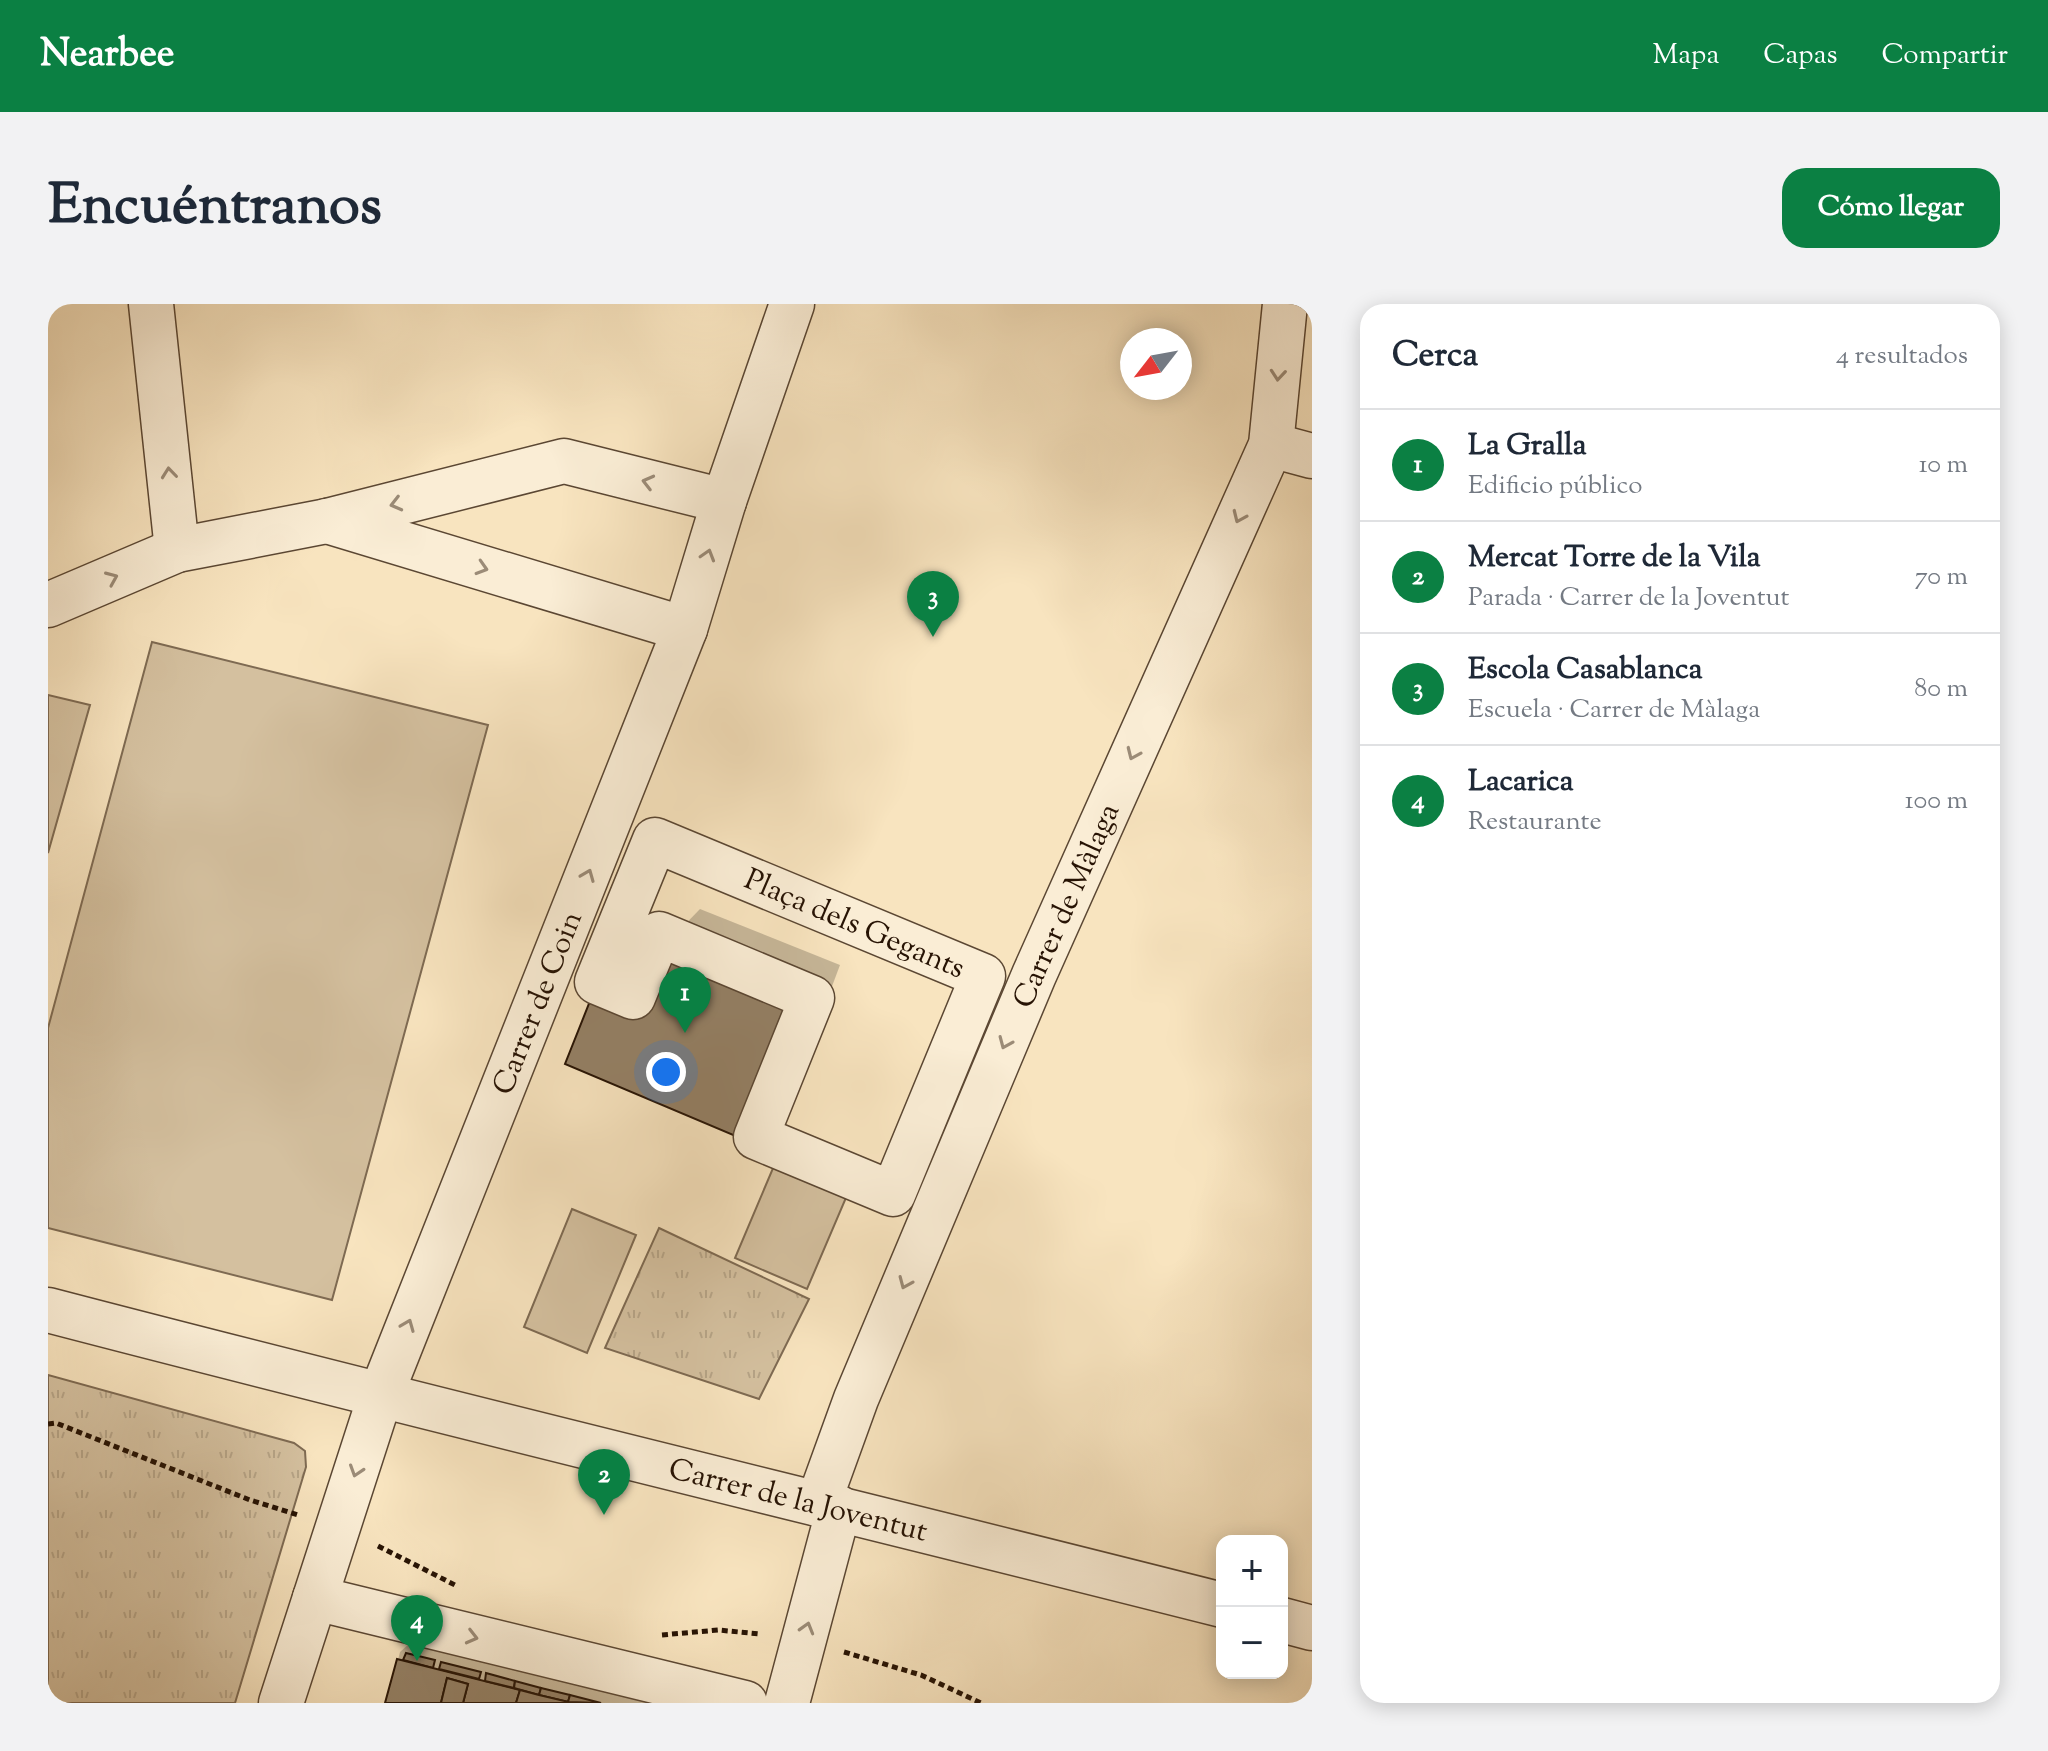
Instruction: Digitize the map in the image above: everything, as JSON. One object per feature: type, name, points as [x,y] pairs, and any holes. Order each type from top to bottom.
[{"type":"street","points":[[151,304],[177,550]]},
{"type":"street","name":"Carrer de Coin","points":[[281,1703],[380,1397],[685,629],[724,501],[792,304]]},
{"type":"street","name":"Carrer de Màlaga","points":[[787,1703],[803,1641],[829,1506],[856,1399],[1034,975],[1292,451],[1285,304]]},
{"type":"street","points":[[48,605],[177,550],[327,521],[564,461],[724,501]]},
{"type":"street","points":[[327,521],[685,629]]},
{"type":"street","name":"Plaça dels Gegants","points":[[655,840],[983,976],[893,1194],[756,1137],[812,998],[659,934],[633,997],[597,982],[655,840]]},
{"type":"street","name":"Carrer de la Joventut","points":[[48,1310],[380,1397],[1216,1603]]},
{"type":"street","points":[[315,1598],[745,1703]]},
{"type":"street","points":[[1288,1622],[1312,1628]]},
{"type":"path","points":[[48,1424],[56,1423],[250,1500],[337,1529],[423,1567],[459,1587]]},
{"type":"path","points":[[654,1636],[718,1630],[803,1641],[895,1666],[981,1703]]},
{"type":"green space","points":[[152,642],[488,725],[332,1300],[48,1228],[48,1028]]},
{"type":"green space","points":[[48,695],[90,705],[48,853]]},
{"type":"green space","points":[[779,1154],[851,1186],[807,1289],[735,1258]]},
{"type":"green space","points":[[572,1209],[636,1235],[587,1353],[524,1327]]},
{"type":"green space","points":[[659,1228],[809,1299],[759,1399],[605,1348]]},
{"type":"green space","points":[[48,1375],[294,1443],[305,1451],[306,1467],[235,1703],[48,1703]]},
{"type":"building","points":[[663,944],[806,1000],[752,1143],[565,1064],[596,986]]},
{"type":"building","points":[[406,1653],[435,1660],[433,1668],[403,1660]]},
{"type":"building","points":[[397,1659],[520,1690],[516,1703],[463,1703],[468,1684],[447,1678],[441,1703],[385,1703]]},
{"type":"building","points":[[441,1662],[481,1672],[479,1679],[439,1669]]},
{"type":"building","points":[[486,1673],[515,1681],[514,1688],[485,1681]]},
{"type":"building","points":[[447,1678],[468,1684],[463,1703],[441,1703]]},
{"type":"building","points":[[515,1681],[541,1688],[539,1695],[514,1688]]},
{"type":"building","points":[[541,1688],[570,1695],[568,1702],[539,1695]]},
{"type":"building","points":[[520,1690],[539,1695],[573,1703],[516,1703]]},
{"type":"building","points":[[570,1695],[601,1703],[568,1702]]},
{"type":"place","name":"Escola Casablanca","points":[[933,637]]},
{"type":"place","name":"La Gralla","points":[[685,1033]]},
{"type":"place","name":"Mercat Torre de la Vila","points":[[604,1515]]},
{"type":"place","name":"Lacarica","points":[[417,1661]]}]
